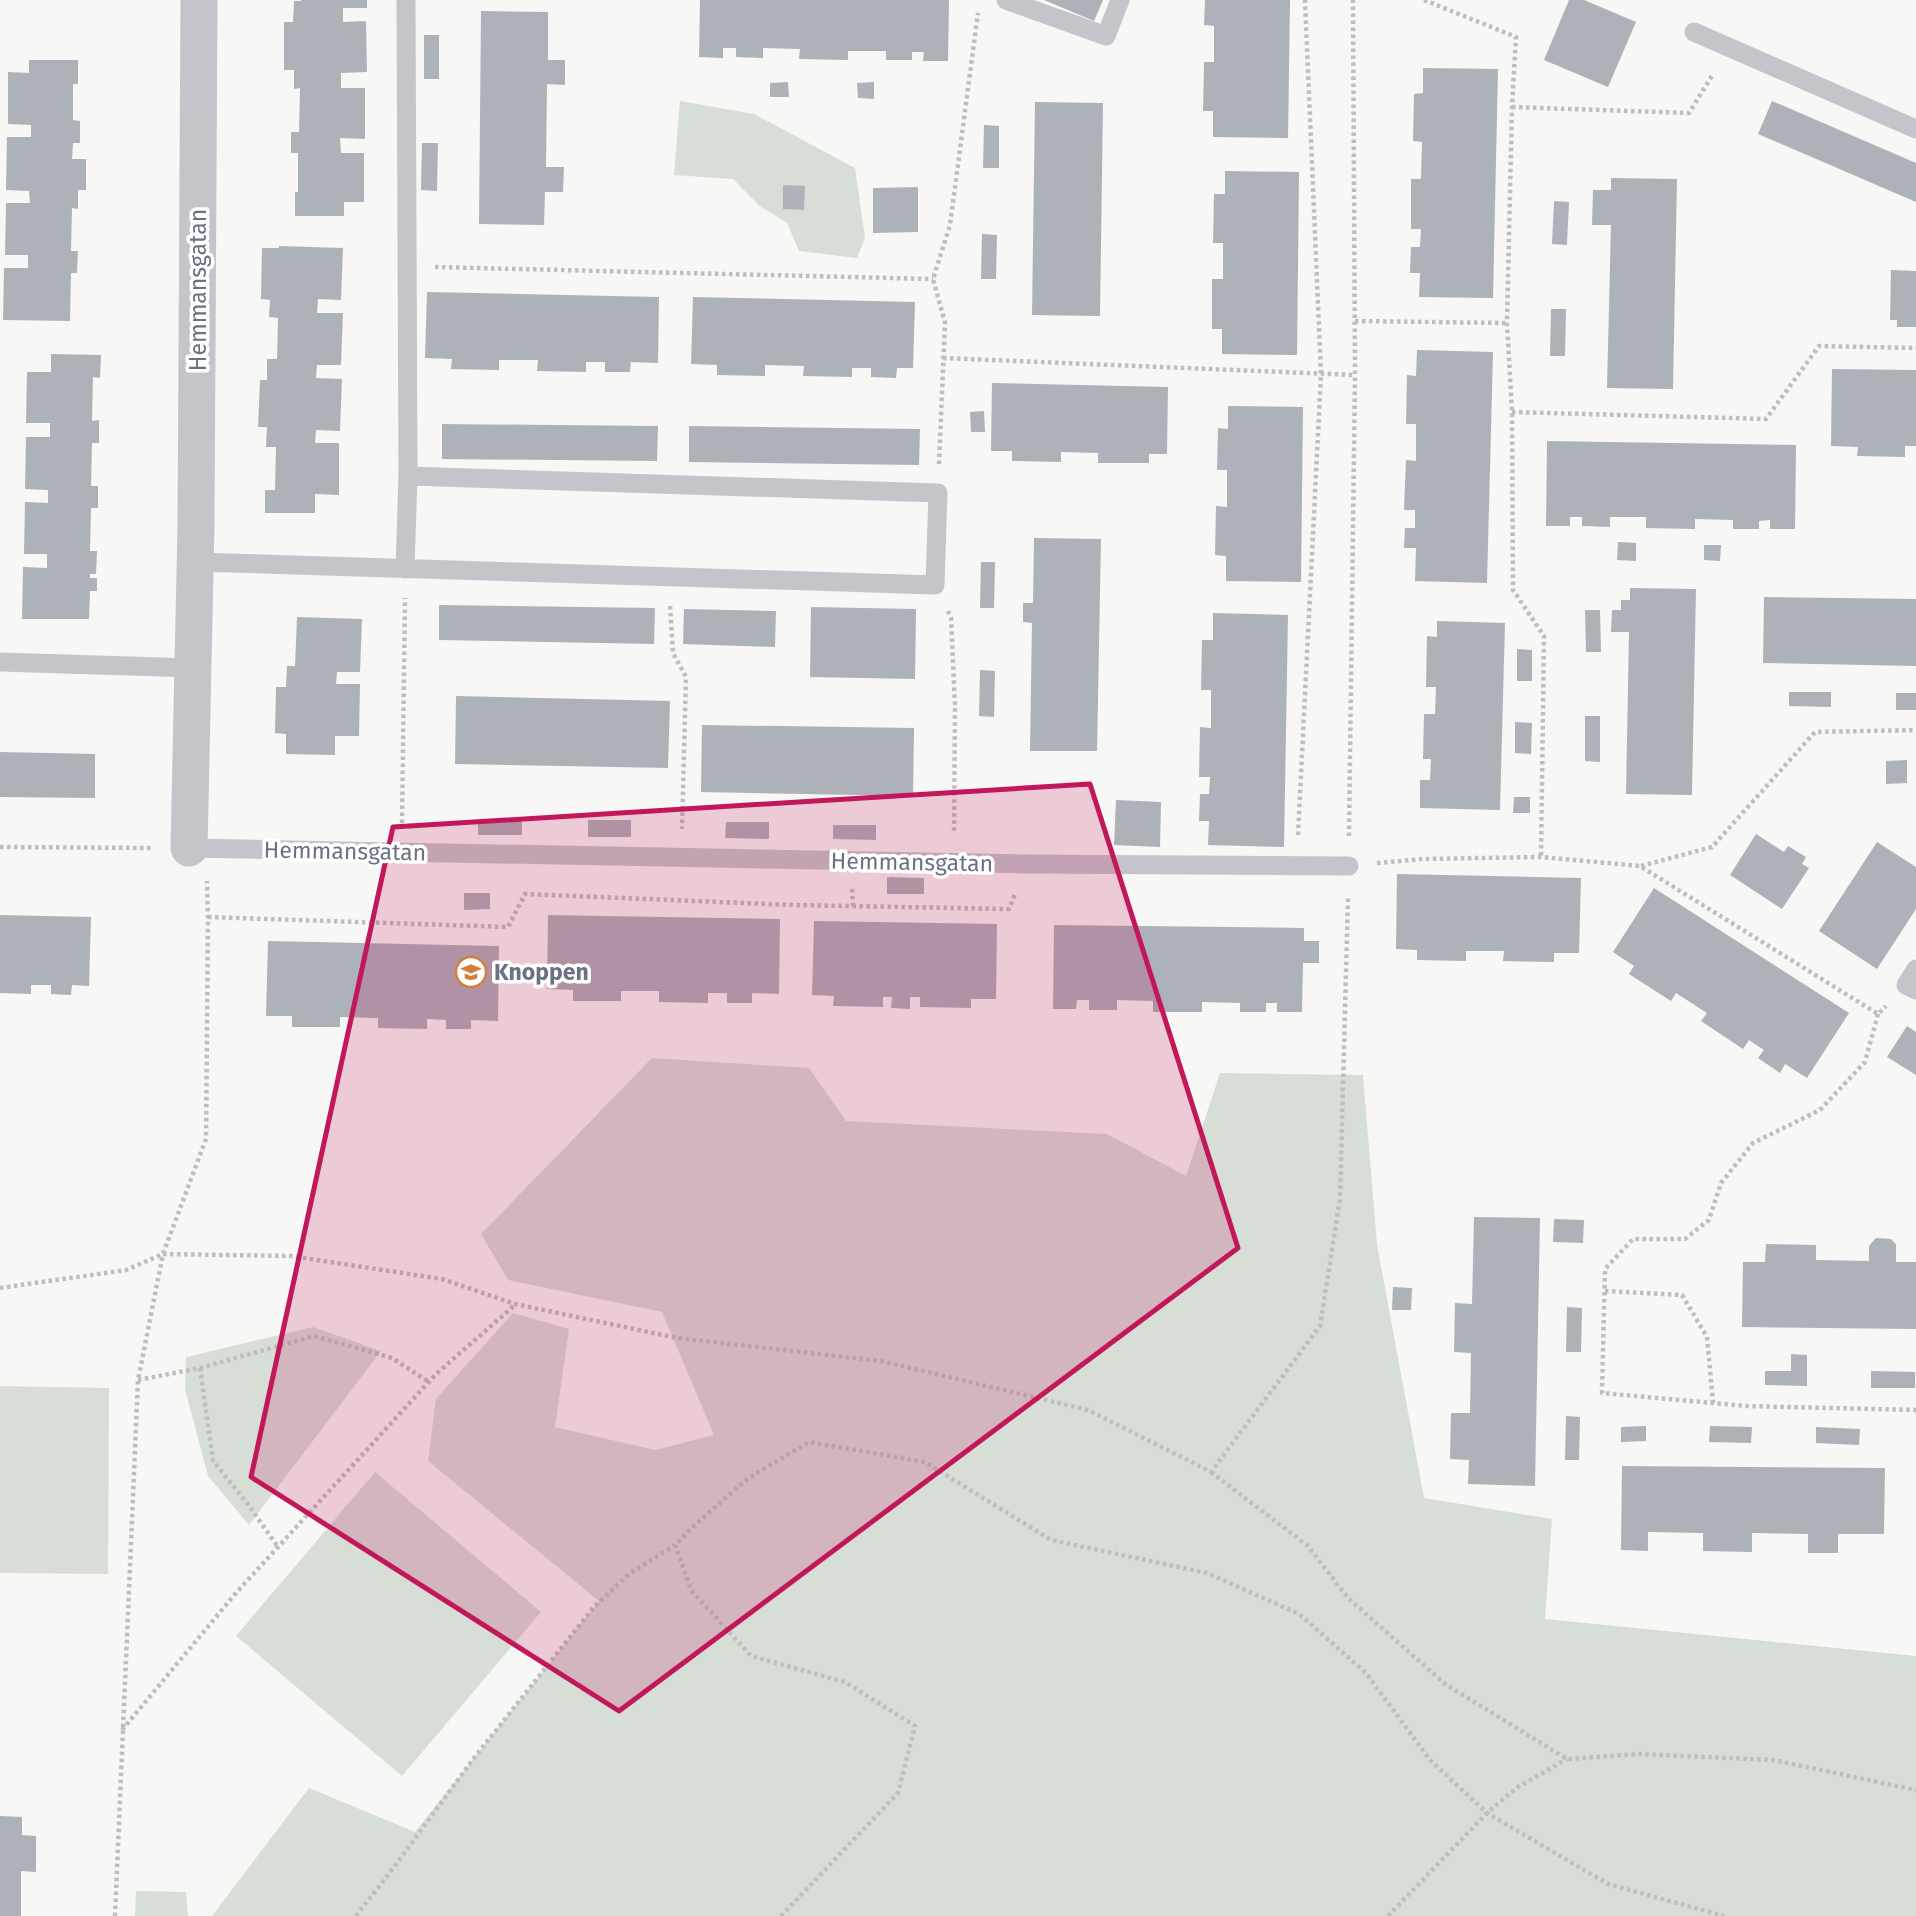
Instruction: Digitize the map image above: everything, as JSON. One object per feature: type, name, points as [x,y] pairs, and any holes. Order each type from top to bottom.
[{"type":"street","name":"Hemmansgatan","points":[[189,848],[196,562],[199,0]]},
{"type":"lane","points":[[405,569],[408,476],[406,0]]},
{"type":"lane","points":[[1006,0],[1106,36],[1120,0]]},
{"type":"lane","points":[[1695,32],[1916,129]]},
{"type":"lane","points":[[196,562],[935,585],[938,493],[408,476]]},
{"type":"lane","points":[[0,662],[193,668]]},
{"type":"lane","name":"Hemmansgatan","points":[[189,848],[953,863],[1349,866]]},
{"type":"path","points":[[1297,866],[1321,374],[1305,0]]},
{"type":"path","points":[[1211,1472],[1320,1326],[1340,1199],[1349,866],[1355,375],[1353,0]]},
{"type":"path","points":[[1424,0],[1516,37],[1507,323],[1512,412],[1513,590],[1544,636],[1541,857]]},
{"type":"path","points":[[938,493],[945,323],[933,279],[950,225],[978,12]]},
{"type":"path","points":[[1512,107],[1689,113],[1728,47]]},
{"type":"path","points":[[407,267],[933,279]]},
{"type":"path","points":[[1355,321],[1507,323]]},
{"type":"path","points":[[1512,412],[1766,419],[1819,346],[1916,348]]},
{"type":"path","points":[[943,358],[1355,375]]},
{"type":"path","points":[[401,852],[405,569]]},
{"type":"path","points":[[668,577],[673,653],[685,677],[681,858]]},
{"type":"path","points":[[935,585],[951,618],[955,705],[953,863]]},
{"type":"path","points":[[1349,866],[1423,859],[1541,857],[1640,866],[1712,847],[1815,732],[1916,730]]},
{"type":"path","points":[[0,847],[189,848],[208,884],[206,1139],[163,1254],[138,1380],[115,1916]]},
{"type":"path","points":[[208,917],[508,927],[525,894],[793,905],[1010,909],[1026,864]]},
{"type":"path","points":[[1640,866],[1878,1014]]},
{"type":"path","points":[[1913,981],[1878,1014],[1865,1062],[1820,1110],[1753,1143],[1721,1183],[1709,1220],[1685,1239],[1633,1239],[1605,1269],[1602,1393],[1746,1406],[1916,1410]]},
{"type":"path","points":[[0,1289],[126,1270],[163,1254],[290,1256],[442,1279],[515,1304],[677,1338],[881,1361],[1088,1410],[1211,1472],[1308,1546],[1348,1598],[1445,1684],[1567,1759]]},
{"type":"path","points":[[1605,1291],[1682,1295],[1707,1337],[1713,1403]]},
{"type":"path","points":[[122,1730],[236,1593],[429,1382],[515,1304]]},
{"type":"path","points":[[138,1380],[200,1368],[314,1336],[392,1358],[429,1382]]},
{"type":"path","points":[[200,1368],[213,1461],[278,1547]]},
{"type":"path","points":[[356,1916],[474,1758],[594,1607],[629,1574],[675,1545],[747,1479],[809,1441],[925,1462],[1051,1540],[1206,1573],[1299,1614],[1366,1673],[1430,1760],[1487,1813],[1608,1884],[1724,1916]]},
{"type":"path","points":[[675,1545],[691,1590],[751,1656],[845,1682],[915,1726],[898,1793],[782,1916]]},
{"type":"path","points":[[1388,1916],[1487,1813],[1518,1787],[1567,1759],[1639,1754],[1773,1759],[1916,1790]]},
{"type":"highlighted area","points":[[1090,784],[1238,1248],[619,1711],[251,1477],[393,827]]},
{"type":"shaded area","points":[[680,101],[754,114],[855,168],[865,238],[857,258],[799,251],[787,223],[761,207],[733,179],[674,175]]},
{"type":"shaded area","points":[[652,1058],[809,1068],[846,1121],[1107,1134],[1186,1176],[1220,1073],[1363,1075],[1377,1245],[1424,1498],[1552,1519],[1545,1619],[1916,1656],[1916,1916],[212,1916],[309,1788],[415,1832],[599,1601],[428,1461],[436,1399],[513,1313],[569,1329],[555,1427],[655,1450],[714,1435],[662,1312],[508,1280],[481,1234]]},
{"type":"shaded area","points":[[313,1327],[381,1351],[249,1525],[208,1476],[185,1389],[186,1357]]},
{"type":"shaded area","points":[[0,1386],[109,1388],[108,1574],[0,1573]]},
{"type":"shaded area","points":[[375,1472],[541,1612],[402,1776],[236,1636]]},
{"type":"shaded area","points":[[136,1891],[186,1892],[188,1916],[135,1916]]},
{"type":"building","points":[[367,0],[367,8],[343,8],[343,22],[366,21],[367,72],[341,73],[341,88],[365,88],[365,139],[340,138],[341,153],[364,153],[364,202],[344,202],[344,216],[295,216],[298,153],[291,153],[291,132],[299,132],[300,88],[294,89],[294,70],[284,70],[284,22],[293,22],[294,1]]},
{"type":"building","points":[[700,0],[949,0],[948,61],[923,61],[924,52],[912,52],[912,60],[886,60],[886,51],[848,51],[848,60],[799,59],[800,49],[763,48],[763,58],[736,57],[736,48],[723,48],[723,58],[699,57]]},
{"type":"building","points":[[1044,0],[1103,0],[1094,21]]},
{"type":"building","points":[[1205,0],[1290,0],[1288,138],[1213,137],[1213,111],[1203,111],[1204,62],[1214,62],[1214,26],[1204,25]]},
{"type":"building","points":[[1569,0],[1584,0],[1636,22],[1608,87],[1544,60]]},
{"type":"building","points":[[481,11],[548,12],[548,60],[565,60],[565,85],[547,84],[546,167],[564,167],[563,192],[545,192],[544,225],[479,224]]},
{"type":"building","points":[[424,35],[439,35],[439,79],[424,79]]},
{"type":"building","points":[[29,60],[78,60],[78,84],[73,84],[73,120],[80,121],[80,143],[73,143],[72,159],[86,159],[86,190],[78,190],[78,209],[72,208],[71,251],[78,251],[77,273],[71,273],[70,321],[3,320],[4,268],[28,268],[28,255],[5,255],[6,203],[30,203],[29,191],[6,190],[7,137],[31,137],[31,125],[8,124],[8,72],[29,73]]},
{"type":"building","points":[[1423,68],[1498,69],[1493,298],[1419,297],[1420,273],[1410,273],[1411,247],[1420,247],[1421,229],[1411,229],[1411,179],[1421,179],[1422,142],[1413,141],[1414,94],[1423,93]]},
{"type":"building","points":[[788,82],[789,97],[770,97],[770,83]]},
{"type":"building","points":[[874,82],[874,99],[858,98],[857,83]]},
{"type":"building","points":[[1772,101],[1916,163],[1916,202],[1758,134]]},
{"type":"building","points":[[1035,102],[1103,103],[1100,316],[1032,315]]},
{"type":"building","points":[[984,125],[999,126],[999,168],[983,168]]},
{"type":"building","points":[[422,143],[438,143],[437,191],[421,190]]},
{"type":"building","points":[[1225,171],[1299,172],[1297,355],[1222,354],[1222,329],[1212,329],[1212,279],[1223,279],[1223,243],[1213,243],[1214,194],[1225,194]]},
{"type":"building","points":[[1611,178],[1677,179],[1673,389],[1607,388],[1611,225],[1592,225],[1593,190],[1611,190]]},
{"type":"building","points":[[783,185],[805,186],[804,210],[783,209]]},
{"type":"building","points":[[918,187],[918,232],[873,233],[873,188]]},
{"type":"building","points":[[1554,201],[1569,202],[1567,245],[1552,244]]},
{"type":"building","points":[[982,234],[997,235],[996,279],[981,279]]},
{"type":"building","points":[[262,248],[343,248],[341,300],[318,299],[317,313],[343,313],[341,365],[317,365],[316,378],[342,379],[340,431],[316,430],[315,443],[339,443],[339,495],[315,494],[315,513],[265,513],[265,490],[275,490],[276,447],[266,447],[267,427],[258,427],[260,380],[267,380],[267,359],[277,359],[278,318],[269,317],[270,300],[261,299]]},
{"type":"building","points":[[1891,270],[1916,271],[1916,327],[1897,327],[1897,320],[1890,320]]},
{"type":"building","points":[[427,292],[659,297],[658,363],[631,362],[630,372],[605,372],[605,362],[586,362],[586,372],[537,371],[538,360],[499,360],[499,370],[451,369],[452,359],[425,358]]},
{"type":"building","points":[[693,297],[915,302],[913,368],[897,368],[896,378],[871,377],[871,368],[852,368],[852,377],[803,376],[804,366],[765,365],[765,376],[717,375],[717,365],[691,364]]},
{"type":"building","points":[[1551,309],[1566,309],[1565,356],[1550,356]]},
{"type":"building","points":[[1417,350],[1493,352],[1487,583],[1415,581],[1416,548],[1404,548],[1405,528],[1415,528],[1415,510],[1404,510],[1406,460],[1416,461],[1416,424],[1406,424],[1407,375],[1416,376]]},
{"type":"building","points":[[51,354],[101,355],[100,378],[93,377],[92,421],[99,420],[99,443],[92,443],[91,486],[98,486],[98,508],[91,508],[90,551],[97,551],[96,574],[90,574],[90,578],[97,578],[97,591],[90,591],[89,619],[22,619],[23,567],[47,568],[47,554],[24,554],[25,502],[48,503],[48,490],[25,489],[26,437],[50,437],[50,423],[26,423],[27,372],[51,372]]},
{"type":"building","points":[[1832,369],[1916,370],[1916,446],[1905,446],[1905,457],[1857,456],[1858,447],[1831,446]]},
{"type":"building","points":[[992,383],[1168,387],[1167,454],[1149,454],[1149,463],[1098,463],[1098,453],[1061,452],[1061,462],[1012,461],[1012,451],[991,451]]},
{"type":"building","points":[[1228,406],[1303,407],[1301,582],[1226,581],[1226,556],[1215,555],[1216,506],[1227,507],[1227,470],[1217,470],[1218,428],[1228,429]]},
{"type":"building","points":[[984,411],[985,432],[971,432],[970,412]]},
{"type":"building","points":[[442,424],[658,426],[657,461],[442,459]]},
{"type":"building","points":[[689,426],[920,429],[919,465],[689,462]]},
{"type":"building","points":[[1547,441],[1796,445],[1795,529],[1770,529],[1770,520],[1759,521],[1759,529],[1733,529],[1733,520],[1695,519],[1695,529],[1646,528],[1646,517],[1610,517],[1610,527],[1582,526],[1582,517],[1570,517],[1570,526],[1546,526]]},
{"type":"building","points":[[1034,538],[1101,539],[1097,751],[1030,751],[1032,623],[1023,622],[1023,603],[1033,603]]},
{"type":"building","points":[[1618,542],[1636,543],[1636,561],[1617,560]]},
{"type":"building","points":[[1704,545],[1721,545],[1720,561],[1704,560]]},
{"type":"building","points":[[981,562],[995,562],[994,608],[980,608]]},
{"type":"building","points":[[1630,588],[1696,589],[1692,795],[1626,794],[1629,632],[1611,632],[1612,610],[1621,610],[1621,600],[1630,600]]},
{"type":"building","points":[[1764,597],[1916,599],[1916,666],[1763,663]]},
{"type":"building","points":[[439,605],[655,608],[654,644],[439,640]]},
{"type":"building","points":[[811,607],[916,609],[915,679],[810,677]]},
{"type":"building","points":[[684,609],[776,611],[775,647],[683,644]]},
{"type":"building","points":[[1585,610],[1600,610],[1601,652],[1586,652]]},
{"type":"building","points":[[1213,613],[1288,615],[1284,847],[1208,845],[1209,821],[1199,821],[1200,794],[1209,794],[1210,777],[1199,777],[1200,727],[1211,728],[1211,690],[1201,690],[1202,640],[1213,640]]},
{"type":"building","points":[[297,617],[362,619],[360,672],[337,672],[336,684],[360,684],[359,736],[335,736],[335,755],[286,754],[286,734],[275,733],[276,687],[286,687],[287,666],[295,666]]},
{"type":"building","points":[[1437,621],[1505,623],[1500,810],[1420,808],[1420,780],[1430,780],[1431,759],[1423,759],[1424,714],[1435,714],[1436,687],[1426,687],[1427,636],[1437,637]]},
{"type":"building","points":[[1517,649],[1532,650],[1532,681],[1517,681]]},
{"type":"building","points":[[980,670],[995,671],[994,717],[979,716]]},
{"type":"building","points":[[1789,692],[1831,692],[1831,707],[1789,706]]},
{"type":"building","points":[[1896,693],[1916,693],[1916,710],[1896,710]]},
{"type":"building","points":[[456,696],[670,701],[668,768],[455,764]]},
{"type":"building","points":[[1585,716],[1600,716],[1600,762],[1585,761]]},
{"type":"building","points":[[1515,722],[1532,723],[1531,754],[1515,753]]},
{"type":"building","points":[[702,725],[914,728],[913,796],[701,792]]},
{"type":"building","points":[[0,752],[95,754],[95,798],[0,797]]},
{"type":"building","points":[[1907,760],[1907,783],[1886,784],[1886,761]]},
{"type":"building","points":[[1514,797],[1530,797],[1530,813],[1513,813]]},
{"type":"building","points":[[1116,800],[1161,802],[1160,847],[1114,845]]},
{"type":"building","points":[[478,819],[522,819],[522,835],[478,835]]},
{"type":"building","points":[[588,820],[631,820],[631,837],[588,837]]},
{"type":"building","points":[[726,822],[769,822],[769,839],[725,838]]},
{"type":"building","points":[[833,825],[876,825],[876,840],[833,839]]},
{"type":"building","points":[[1756,834],[1784,852],[1788,846],[1806,857],[1802,864],[1809,868],[1782,909],[1730,875]]},
{"type":"building","points":[[1877,842],[1916,867],[1916,909],[1877,969],[1819,931]]},
{"type":"building","points":[[1397,874],[1581,878],[1579,953],[1554,953],[1554,962],[1503,961],[1504,951],[1466,951],[1466,961],[1417,960],[1417,950],[1396,949]]},
{"type":"building","points":[[887,877],[924,878],[924,894],[887,894]]},
{"type":"building","points":[[1654,888],[1849,1013],[1807,1078],[1785,1064],[1780,1073],[1758,1058],[1764,1050],[1749,1040],[1743,1049],[1701,1021],[1707,1013],[1676,993],[1671,1001],[1629,974],[1634,966],[1613,952]]},
{"type":"building","points":[[464,893],[490,893],[490,909],[464,910]]},
{"type":"building","points":[[0,915],[91,917],[89,986],[72,985],[71,995],[51,994],[51,985],[31,985],[31,994],[0,993]]},
{"type":"building","points":[[548,915],[780,919],[779,994],[752,993],[752,1003],[727,1003],[727,993],[708,993],[708,1003],[659,1002],[659,991],[621,991],[621,1001],[573,1001],[573,990],[547,989]]},
{"type":"building","points":[[814,921],[997,924],[996,999],[971,999],[971,1008],[920,1007],[920,997],[910,997],[910,1009],[891,1008],[892,997],[883,997],[883,1007],[833,1006],[834,996],[812,995]]},
{"type":"building","points":[[1054,925],[1304,928],[1304,941],[1319,941],[1319,963],[1303,963],[1302,1012],[1277,1012],[1277,1003],[1266,1003],[1266,1012],[1240,1012],[1240,1003],[1202,1002],[1202,1012],[1153,1012],[1153,1001],[1117,1000],[1117,1010],[1089,1010],[1089,1000],[1077,1000],[1076,1009],[1053,1009]]},
{"type":"building","points":[[268,941],[499,946],[498,1021],[471,1020],[471,1029],[446,1029],[446,1020],[427,1019],[427,1029],[378,1028],[378,1018],[340,1017],[340,1027],[292,1027],[292,1016],[266,1016]]},
{"type":"building","points":[[1907,1026],[1916,1032],[1916,1075],[1887,1057]]},
{"type":"building","points":[[1474,1217],[1540,1218],[1535,1486],[1468,1484],[1469,1460],[1450,1459],[1451,1413],[1470,1413],[1471,1353],[1454,1352],[1455,1303],[1472,1304]]},
{"type":"building","points":[[1554,1219],[1584,1220],[1583,1243],[1553,1242]]},
{"type":"building","points":[[1876,1238],[1891,1239],[1896,1244],[1896,1262],[1916,1262],[1916,1329],[1742,1327],[1743,1262],[1765,1262],[1766,1244],[1816,1245],[1816,1260],[1869,1261],[1869,1246]]},
{"type":"building","points":[[1393,1287],[1412,1288],[1411,1310],[1392,1310]]},
{"type":"building","points":[[1567,1307],[1582,1308],[1581,1352],[1566,1352]]},
{"type":"building","points":[[1791,1354],[1807,1355],[1807,1386],[1765,1385],[1765,1371],[1791,1371]]},
{"type":"building","points":[[1871,1371],[1915,1372],[1915,1388],[1871,1388]]},
{"type":"building","points":[[1566,1416],[1580,1417],[1579,1460],[1565,1460]]},
{"type":"building","points":[[1646,1426],[1646,1441],[1621,1442],[1621,1427]]},
{"type":"building","points":[[1710,1426],[1752,1427],[1751,1443],[1709,1442]]},
{"type":"building","points":[[1816,1427],[1860,1429],[1859,1445],[1816,1443]]},
{"type":"building","points":[[1622,1466],[1885,1468],[1884,1534],[1838,1534],[1838,1553],[1808,1553],[1808,1534],[1752,1533],[1752,1552],[1703,1551],[1703,1533],[1648,1532],[1648,1551],[1621,1550]]},
{"type":"building","points":[[0,1816],[22,1817],[22,1835],[36,1836],[36,1872],[21,1871],[21,1916],[0,1916]]},
{"type":"place","name":"Knoppen","points":[[471,972]]}]
